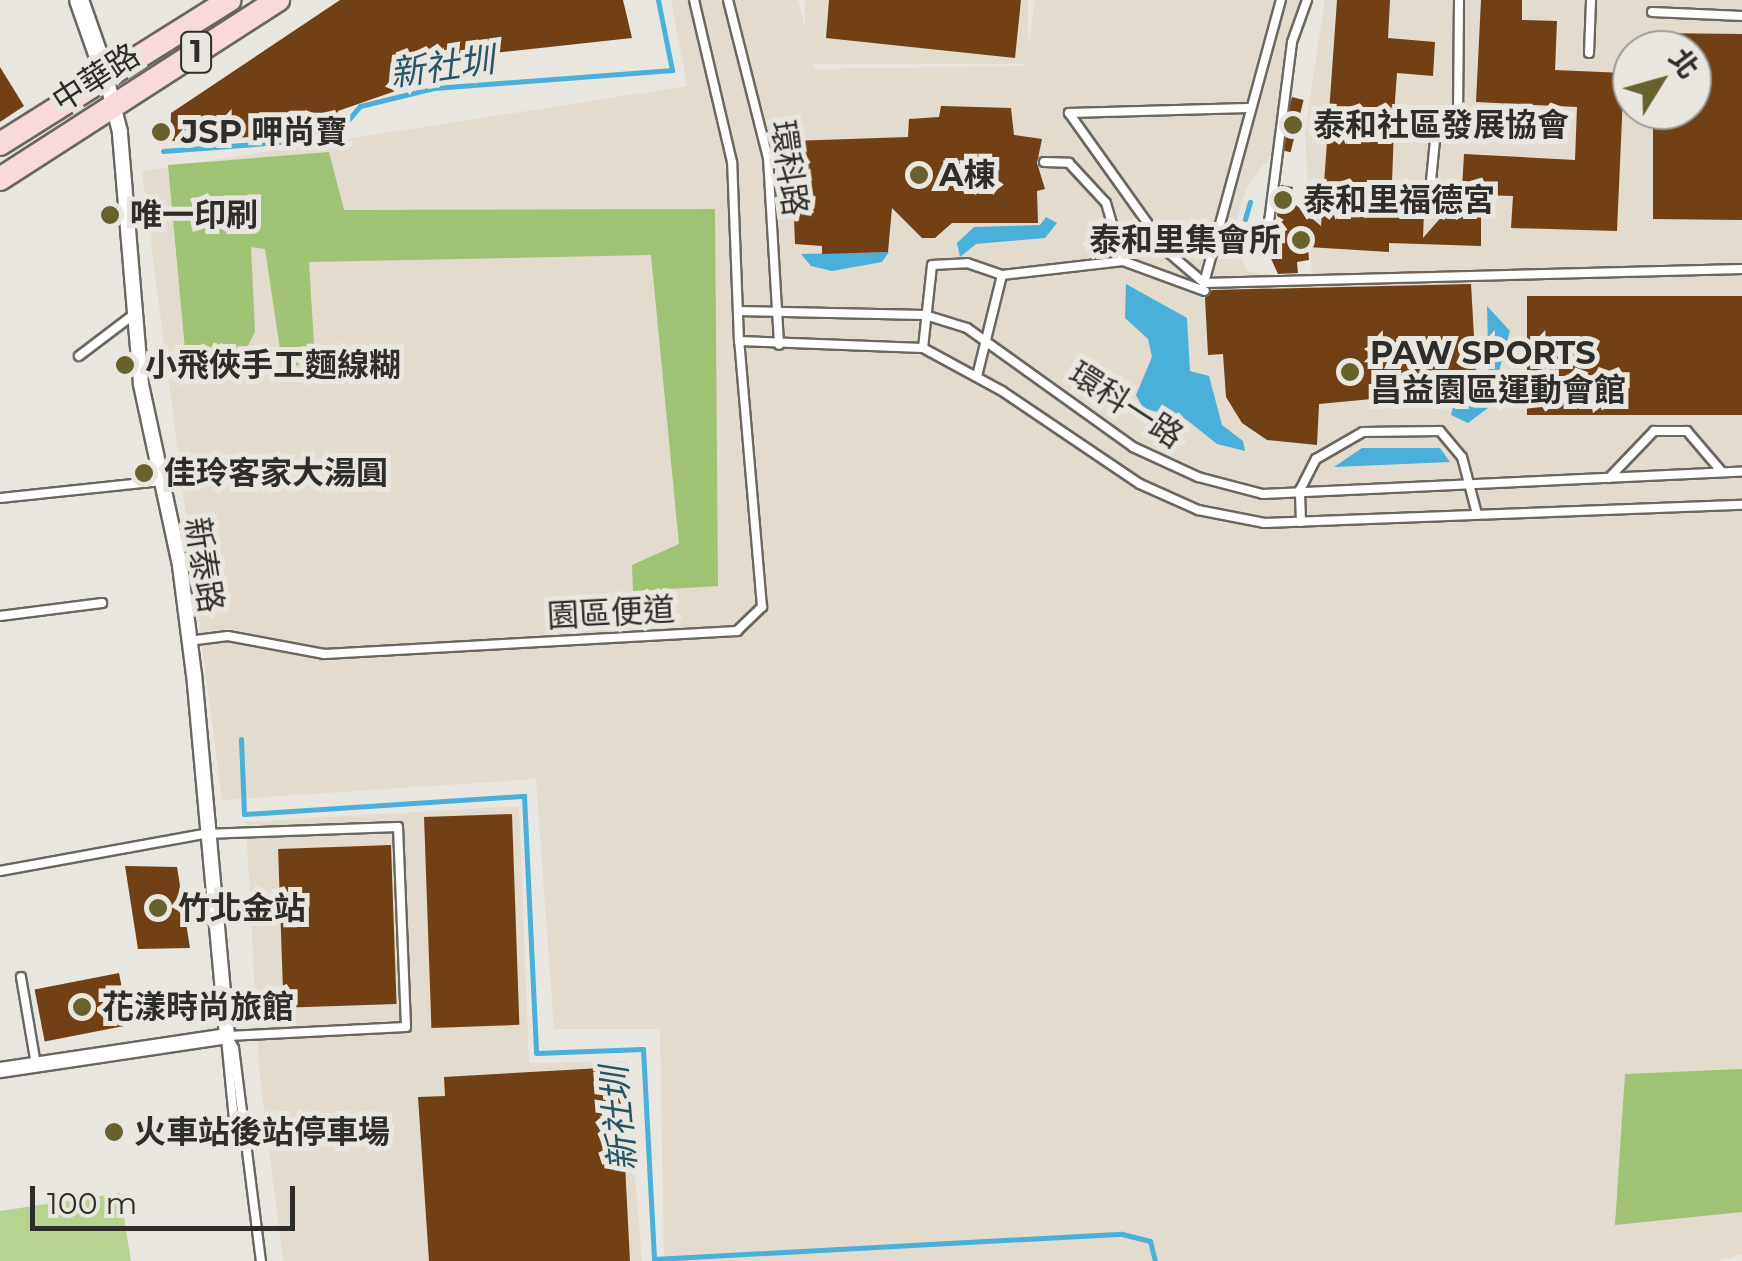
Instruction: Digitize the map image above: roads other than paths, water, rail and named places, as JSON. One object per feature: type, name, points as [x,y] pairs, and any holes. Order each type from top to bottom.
[{"type":"main road","name":"中華路","points":[[0,144],[230,0]]},
{"type":"main road","name":"中華路","points":[[0,179],[278,0]]},
{"type":"street","points":[[78,0],[106,77]]},
{"type":"street","name":"新泰路","points":[[106,77],[114,104],[141,384],[162,481],[188,641],[226,1036]]},
{"type":"street","points":[[0,1070],[226,1036]]},
{"type":"lane","name":"環科路","points":[[694,0],[732,162],[739,341]]},
{"type":"lane","name":"環科路","points":[[728,0],[768,158],[780,346]]},
{"type":"lane","points":[[1204,287],[1248,108],[1280,0]]},
{"type":"lane","points":[[1269,222],[1289,60],[1307,0]]},
{"type":"lane","points":[[1458,122],[1459,0]]},
{"type":"lane","points":[[1589,53],[1591,0]]},
{"type":"lane","points":[[1652,12],[1742,16]]},
{"type":"lane","points":[[1204,287],[1168,252],[1069,113],[1248,108]]},
{"type":"lane","points":[[1430,190],[1436,119],[1558,130]]},
{"type":"lane","points":[[1044,162],[1069,163],[1106,203],[1123,261]]},
{"type":"lane","points":[[923,348],[932,265],[968,263],[1002,275],[1123,261],[1204,287],[1742,269]]},
{"type":"lane","points":[[977,376],[1002,275]]},
{"type":"lane","points":[[79,356],[137,312]]},
{"type":"lane","name":"環科一路","points":[[738,312],[925,315],[986,340],[1134,447],[1214,482],[1263,494],[1742,472]]},
{"type":"lane","name":"環科一路","points":[[739,341],[780,346],[923,348],[977,376],[1140,484],[1184,504],[1265,524],[1742,505]]},
{"type":"lane","name":"園區便道","points":[[188,641],[228,636],[324,654],[737,632],[762,607],[739,341]]},
{"type":"lane","points":[[1300,522],[1300,490],[1316,459],[1363,432],[1440,431],[1473,482],[1477,514]]},
{"type":"lane","points":[[1608,478],[1654,432],[1687,431],[1722,472]]},
{"type":"lane","points":[[0,498],[162,481]]},
{"type":"lane","points":[[0,616],[102,603]]},
{"type":"lane","points":[[0,871],[204,834],[398,827],[406,1027],[226,1036]]},
{"type":"lane","points":[[22,977],[36,1065]]},
{"type":"lane","name":"新泰路","points":[[226,1036],[234,1048],[261,1261]]},
{"type":"lane","points":[[246,1136],[369,1127]]},
{"type":"water","points":[[1046,217],[1057,223],[1045,238],[976,244],[960,257],[957,243],[974,227],[1040,225]]},
{"type":"water","points":[[889,252],[882,262],[832,271],[811,266],[801,254]]},
{"type":"water","points":[[1126,284],[1187,318],[1190,371],[1209,376],[1222,425],[1243,441],[1245,451],[1217,444],[1187,420],[1143,408],[1136,395],[1152,357],[1148,339],[1125,318]]},
{"type":"water","points":[[1487,306],[1510,331],[1499,371],[1508,393],[1468,423],[1451,415],[1455,399],[1464,402],[1489,385]]},
{"type":"water","points":[[1362,448],[1440,448],[1450,462],[1334,467]]},
{"type":"waterway","name":"新社圳","points":[[163,151],[333,138],[360,106],[434,88],[672,70],[658,0]]},
{"type":"waterway","points":[[1245,219],[1250,202]]},
{"type":"waterway","name":"新社圳","points":[[241,739],[244,814],[524,796],[536,1053],[643,1049],[654,1259],[1122,1234],[1150,1241],[1155,1261]]},
{"type":"place","name":"泰和社區發展協會","points":[[1293,125]]},
{"type":"place","name":"JSP 呷尚寶","points":[[161,132]]},
{"type":"place","name":"A棟","points":[[919,175]]},
{"type":"place","name":"泰和里福德宮","points":[[1283,200]]},
{"type":"place","name":"唯一印刷","points":[[110,215]]},
{"type":"place","name":"泰和里集會所","points":[[1301,240]]},
{"type":"place","name":"小飛俠手工麵線糊","points":[[125,365]]},
{"type":"place","name":"PAW SPORTS 昌益園區運動會館","points":[[1350,372]]},
{"type":"place","name":"佳玲客家大湯圓","points":[[144,473]]},
{"type":"place","name":"竹北金站","points":[[158,908]]},
{"type":"place","name":"花漾時尚旅館","points":[[82,1007]]},
{"type":"place","name":"火車站後站停車場","points":[[114,1132]]}]
